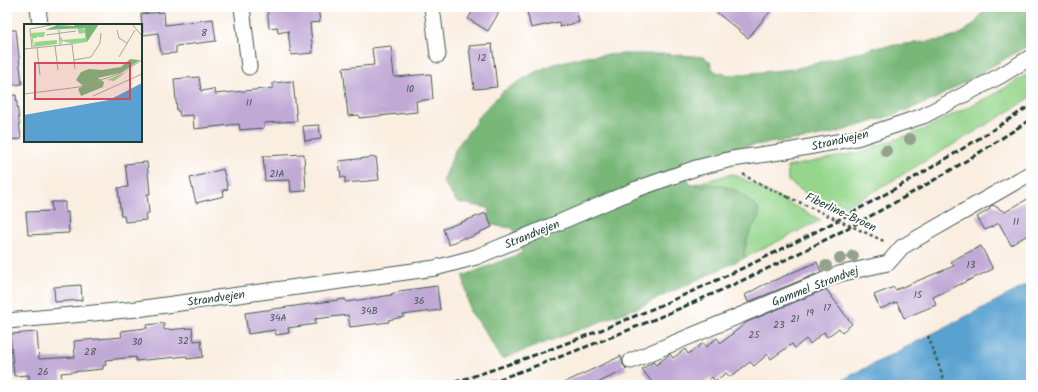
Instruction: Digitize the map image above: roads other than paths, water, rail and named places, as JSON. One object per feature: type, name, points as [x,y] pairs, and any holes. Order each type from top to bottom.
[{"type":"street","points":[[38,7],[40,24]]},
{"type":"street","points":[[242,7],[249,67]]},
{"type":"street","points":[[432,7],[438,55]]},
{"type":"street","name":"Strandvejen","points":[[7,321],[138,309],[435,268],[476,257],[638,188],[696,168],[732,159],[787,151],[857,138],[923,116],[1000,76],[1031,57]]},
{"type":"street","name":"Gammel Strandvej","points":[[631,362],[839,274],[888,263],[902,247],[1031,173]]},
{"type":"water","points":[[1031,283],[1031,385],[833,385],[848,377]]},
{"type":"railway","points":[[446,385],[599,331],[748,266],[821,229],[892,190],[962,149],[1031,105]]},
{"type":"railway","points":[[482,385],[625,331],[695,302],[765,270],[901,199],[967,160],[1031,119]]}]
